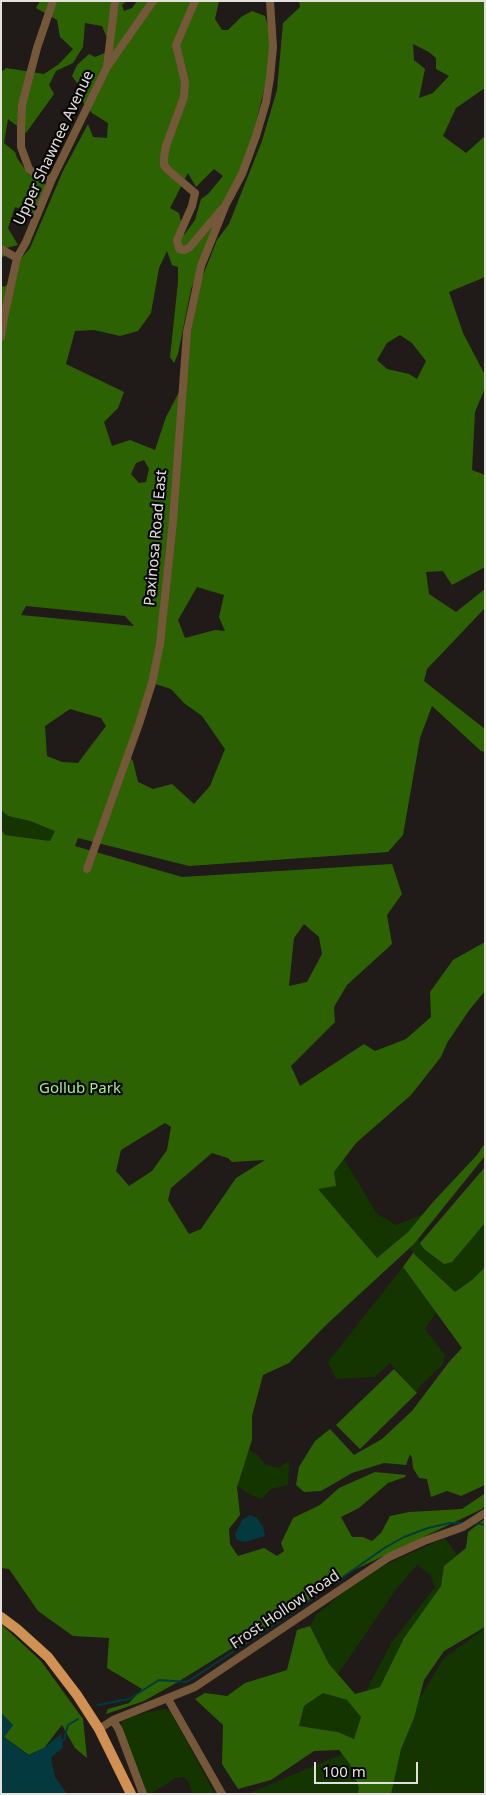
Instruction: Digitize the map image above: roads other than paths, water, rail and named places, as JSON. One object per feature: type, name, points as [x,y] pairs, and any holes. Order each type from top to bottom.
[{"type":"main road","points":[[1,1617],[28,1638],[48,1657],[77,1695],[99,1729],[131,1794]]},
{"type":"street","points":[[52,179],[36,176],[29,169],[21,147],[21,128],[22,105],[37,48],[53,1]]},
{"type":"street","points":[[107,67],[115,1]]},
{"type":"street","name":"Upper Shawnee Avenue","points":[[1,337],[5,309],[17,258],[26,242],[52,179],[107,67],[152,1]]},
{"type":"street","name":"Paxinosa Road East","points":[[195,1],[176,45],[185,82],[184,97],[166,146],[164,157],[164,165],[168,170],[195,193],[192,206],[177,240],[179,249],[189,248],[226,204]]},
{"type":"street","name":"Paxinosa Road East","points":[[87,868],[140,724],[159,650],[168,577],[187,332],[201,266],[226,204],[242,174],[266,102],[273,47],[270,1]]},
{"type":"street","points":[[1,249],[17,258]]},
{"type":"street","name":"Frost Hollow Road","points":[[99,1729],[113,1720],[148,1705],[168,1699],[205,1680],[389,1557],[424,1541],[463,1527],[482,1515]]},
{"type":"street","points":[[168,1699],[222,1794]]},
{"type":"street","points":[[113,1720],[119,1730],[143,1794]]},
{"type":"water","points":[[250,1515],[257,1518],[263,1527],[265,1536],[245,1542],[237,1540],[235,1534],[242,1520]]},
{"type":"water","points":[[1,1713],[13,1725],[4,1737],[28,1755],[44,1748],[61,1734],[63,1748],[51,1757],[55,1777],[67,1794],[1,1794]]},
{"type":"waterway","points":[[98,1705],[129,1699],[159,1680],[187,1682],[277,1623],[386,1547],[404,1537],[428,1528],[450,1523],[465,1523]]},
{"type":"waterway","points":[[475,1523],[485,1525]]},
{"type":"waterway","points":[[62,1741],[68,1725],[78,1719]]},
{"type":"park label","name":"Gollub Park","points":[[80,1089]]}]
